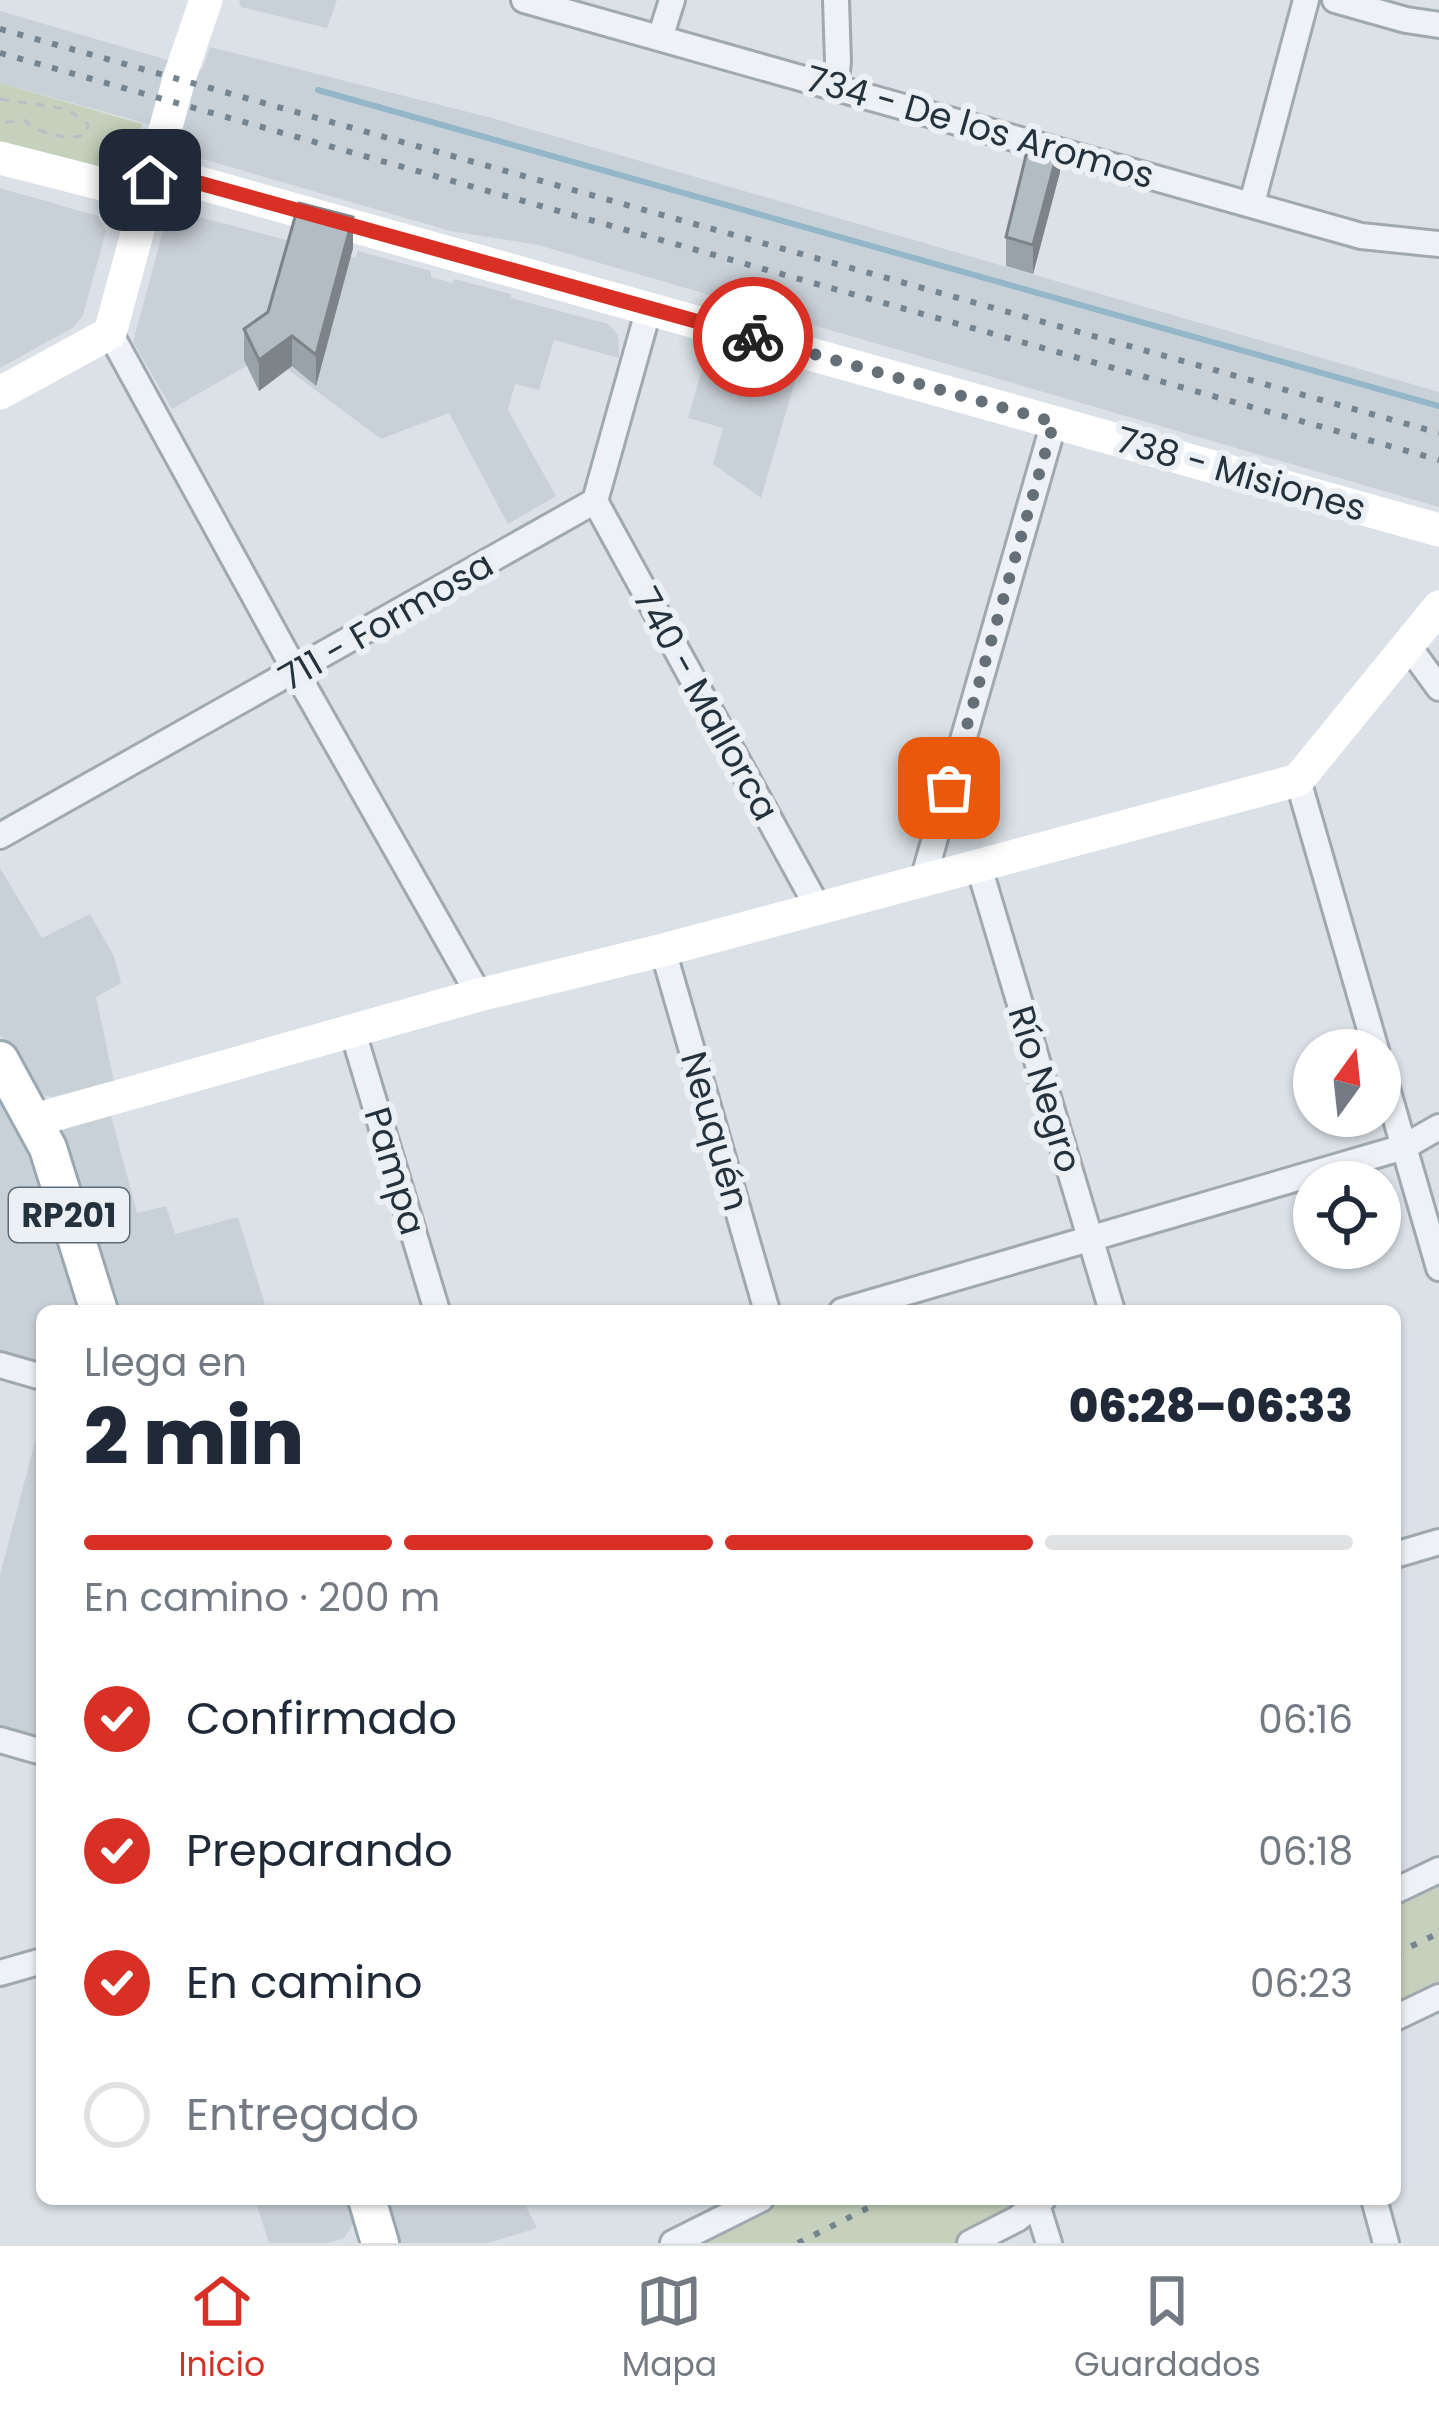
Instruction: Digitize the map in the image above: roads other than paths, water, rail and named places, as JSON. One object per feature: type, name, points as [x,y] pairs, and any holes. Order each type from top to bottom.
[{"type":"main road","name":"RP201","points":[[0,1060],[48,1148],[97,1305]]},
{"type":"main road","points":[[368,2205],[374,2242]]},
{"type":"street","points":[[206,0],[150,180],[110,333],[479,995]]},
{"type":"street","name":"734 - De los Aromos","points":[[524,0],[1361,236],[1439,244]]},
{"type":"street","points":[[660,38],[672,0]]},
{"type":"street","points":[[835,86],[836,0]]},
{"type":"street","points":[[1252,203],[1306,0]]},
{"type":"street","points":[[1335,0],[1439,25]]},
{"type":"street","name":"738 - Misiones","points":[[0,158],[114,188],[150,180],[192,181],[1439,530]]},
{"type":"street","points":[[595,501],[649,308]]},
{"type":"street","points":[[0,393],[110,333]]},
{"type":"street","points":[[923,880],[1054,422]]},
{"type":"street","name":"711 - Formosa","points":[[0,836],[595,501]]},
{"type":"street","name":"740 - Mallorca","points":[[595,501],[817,906]]},
{"type":"street","points":[[35,1120],[479,995],[1298,781],[1439,608]]},
{"type":"street","points":[[1409,647],[1439,688]]},
{"type":"street","points":[[1298,781],[1370,1029]]},
{"type":"street","name":"Río Negro","points":[[979,867],[1110,1305]]},
{"type":"street","name":"Neuquén","points":[[663,950],[765,1305]]},
{"type":"street","name":"Pampa","points":[[353,1031],[435,1305]]},
{"type":"street","points":[[862,1305],[1404,1148],[1439,1127]]},
{"type":"street","points":[[1401,1137],[1439,1268]]},
{"type":"street","points":[[0,1365],[36,1375]]},
{"type":"street","points":[[1401,1553],[1439,1542]]},
{"type":"street","points":[[0,1740],[36,1750]]},
{"type":"street","points":[[1401,1888],[1439,1870]]},
{"type":"street","points":[[0,1973],[36,1962]]},
{"type":"street","points":[[1401,2015],[1439,1997]]},
{"type":"street","points":[[970,2243],[1035,2205]]},
{"type":"street","points":[[1041,2205],[1049,2243]]},
{"type":"street","points":[[1376,2205],[1386,2243]]},
{"type":"street","points":[[674,2243],[713,2210]]},
{"type":"waterway","points":[[318,90],[1439,406]]},
{"type":"railway","points":[[0,29],[1439,433]]},
{"type":"railway","points":[[0,53],[1439,460]]},
{"type":"railway","points":[[1401,1951],[1439,1933]]},
{"type":"railway","points":[[798,2243],[874,2205]]}]
